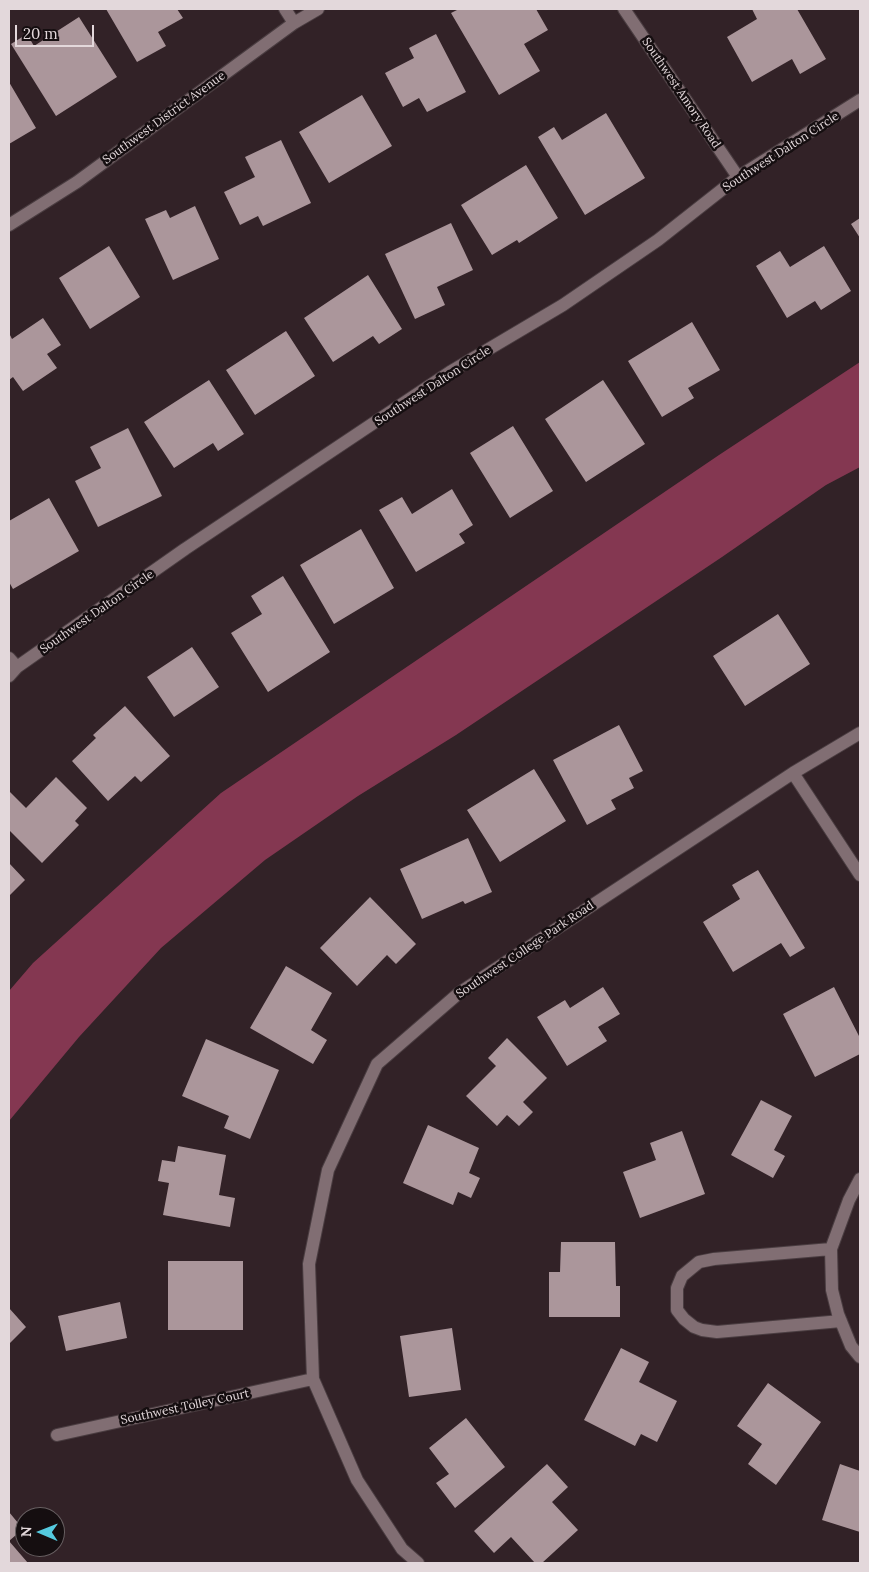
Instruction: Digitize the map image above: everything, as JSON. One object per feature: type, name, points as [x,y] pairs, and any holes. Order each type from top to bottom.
[{"type":"street","points":[[285,9],[294,23]]},
{"type":"street","name":"Southwest District Avenue","points":[[9,225],[77,182],[294,23],[318,9]]},
{"type":"street","name":"Southwest Amory Road","points":[[624,9],[738,177]]},
{"type":"street","name":"Southwest Dalton Circle","points":[[12,667],[450,372],[563,305],[658,240],[738,177],[860,100]]},
{"type":"street","name":"Southwest College Park Road","points":[[418,1563],[402,1549],[357,1480],[313,1378],[309,1264],[328,1170],[377,1064],[459,993],[793,773],[860,733]]},
{"type":"street","points":[[793,773],[860,875]]},
{"type":"street","points":[[860,1180],[849,1200],[831,1249],[832,1290],[851,1346],[860,1358]]},
{"type":"street","points":[[831,1249],[699,1262],[682,1276],[677,1288],[677,1310],[694,1327],[718,1332],[841,1321]]},
{"type":"street","name":"Southwest Tolley Court","points":[[57,1435],[313,1378]]},
{"type":"shaded area","points":[[860,362],[860,467],[826,485],[456,735],[358,796],[265,860],[161,948],[79,1037],[9,1121],[9,991],[33,963],[221,793],[719,455]]},
{"type":"building","points":[[106,9],[177,9],[183,18],[158,32],[166,46],[137,62]]},
{"type":"building","points":[[459,9],[536,9],[548,30],[524,44],[540,71],[499,95],[451,13]]},
{"type":"building","points":[[752,9],[797,9],[826,59],[800,74],[792,59],[752,82],[727,37],[757,19]]},
{"type":"building","points":[[79,17],[117,77],[56,116],[11,44],[27,34],[34,46]]},
{"type":"building","points":[[436,34],[466,92],[427,112],[419,98],[403,107],[385,73],[414,58],[409,48]]},
{"type":"building","points":[[9,82],[36,128],[9,144]]},
{"type":"building","points":[[362,95],[392,146],[329,183],[299,132]]},
{"type":"building","points":[[606,113],[645,178],[585,215],[538,137],[554,127],[562,140]]},
{"type":"building","points":[[281,140],[311,203],[263,226],[258,216],[240,225],[224,192],[255,177],[245,157]]},
{"type":"building","points":[[526,165],[558,218],[519,243],[517,240],[492,255],[461,205]]},
{"type":"building","points":[[195,206],[219,259],[173,280],[145,219],[166,210],[170,218]]},
{"type":"building","points":[[860,218],[860,238],[851,224]]},
{"type":"building","points":[[451,223],[473,270],[437,287],[445,305],[415,319],[385,254]]},
{"type":"building","points":[[109,246],[140,297],[90,329],[59,278]]},
{"type":"building","points":[[824,246],[851,291],[821,310],[815,301],[787,318],[756,266],[780,251],[790,267]]},
{"type":"building","points":[[368,275],[402,329],[379,344],[373,336],[333,362],[304,318]]},
{"type":"building","points":[[43,318],[61,345],[47,354],[57,368],[23,391],[13,377],[9,380],[9,333],[12,339]]},
{"type":"building","points":[[692,322],[720,370],[688,388],[694,398],[662,417],[628,361]]},
{"type":"building","points":[[286,331],[315,376],[255,415],[226,370]]},
{"type":"building","points":[[209,380],[244,434],[218,451],[213,443],[174,468],[144,422]]},
{"type":"building","points":[[603,380],[645,444],[586,482],[545,419]]},
{"type":"building","points":[[513,426],[553,491],[510,518],[470,453]]},
{"type":"building","points":[[128,428],[162,496],[98,527],[75,481],[101,468],[90,447]]},
{"type":"building","points":[[452,489],[473,525],[459,534],[465,543],[416,572],[379,510],[402,497],[412,514]]},
{"type":"building","points":[[49,498],[79,551],[13,589],[9,582],[9,521]]},
{"type":"building","points":[[361,529],[394,588],[334,624],[300,565]]},
{"type":"building","points":[[283,576],[330,652],[268,692],[231,633],[262,614],[251,596]]},
{"type":"building","points":[[778,614],[810,664],[745,706],[713,656]]},
{"type":"building","points":[[192,647],[219,687],[174,717],[147,677]]},
{"type":"building","points":[[125,706],[170,756],[141,782],[135,776],[108,801],[72,761],[96,738],[93,735]]},
{"type":"building","points":[[619,725],[643,771],[629,778],[634,788],[611,800],[616,809],[587,825],[553,760]]},
{"type":"building","points":[[534,769],[566,821],[500,862],[467,810]]},
{"type":"building","points":[[56,777],[87,808],[75,821],[79,825],[42,863],[9,830],[9,791],[26,808]]},
{"type":"building","points":[[468,838],[492,892],[465,904],[463,901],[422,919],[400,869]]},
{"type":"building","points":[[9,863],[25,880],[9,896]]},
{"type":"building","points":[[758,870],[805,948],[790,957],[781,943],[733,972],[703,922],[740,899],[732,885]]},
{"type":"building","points":[[370,897],[416,944],[396,964],[387,955],[357,986],[320,948]]},
{"type":"building","points":[[286,966],[332,993],[311,1030],[327,1040],[313,1064],[250,1028]]},
{"type":"building","points":[[603,987],[620,1014],[598,1027],[607,1041],[567,1066],[537,1017],[565,1000],[570,1008]]},
{"type":"building","points":[[834,987],[860,1038],[860,1054],[815,1077],[783,1014]]},
{"type":"building","points":[[507,1038],[547,1078],[523,1102],[533,1112],[519,1126],[507,1115],[497,1126],[466,1096],[496,1066],[488,1058]]},
{"type":"building","points":[[206,1039],[279,1070],[250,1139],[224,1128],[229,1116],[182,1096]]},
{"type":"building","points":[[761,1100],[792,1116],[774,1150],[785,1156],[773,1178],[731,1155]]},
{"type":"building","points":[[428,1125],[479,1148],[469,1173],[480,1178],[471,1198],[458,1192],[453,1205],[403,1183]]},
{"type":"building","points":[[682,1131],[705,1194],[640,1218],[623,1172],[656,1160],[650,1143]]},
{"type":"building","points":[[178,1146],[226,1155],[219,1195],[235,1198],[230,1227],[163,1215],[169,1183],[158,1181],[162,1160],[175,1162]]},
{"type":"building","points":[[561,1242],[615,1242],[616,1286],[620,1286],[620,1317],[549,1317],[549,1272],[560,1272]]},
{"type":"building","points":[[168,1261],[243,1261],[243,1330],[168,1330]]},
{"type":"building","points":[[120,1302],[127,1338],[66,1351],[58,1316]]},
{"type":"building","points":[[9,1308],[26,1327],[9,1344]]},
{"type":"building","points":[[452,1328],[461,1390],[409,1397],[400,1336]]},
{"type":"building","points":[[621,1348],[649,1362],[639,1382],[677,1401],[657,1442],[641,1434],[635,1446],[584,1420]]},
{"type":"building","points":[[768,1383],[821,1422],[776,1485],[748,1464],[762,1444],[737,1426]]},
{"type":"building","points":[[466,1418],[505,1467],[455,1508],[436,1483],[449,1474],[429,1448]]},
{"type":"building","points":[[547,1464],[568,1487],[552,1502],[578,1530],[542,1563],[535,1563],[511,1537],[494,1553],[474,1531]]},
{"type":"building","points":[[840,1464],[860,1471],[860,1532],[822,1520]]},
{"type":"building","points":[[9,1512],[15,1519],[15,1536],[9,1541]]},
{"type":"building","points":[[9,1541],[15,1548],[15,1557],[23,1557],[28,1563],[9,1563]]}]
